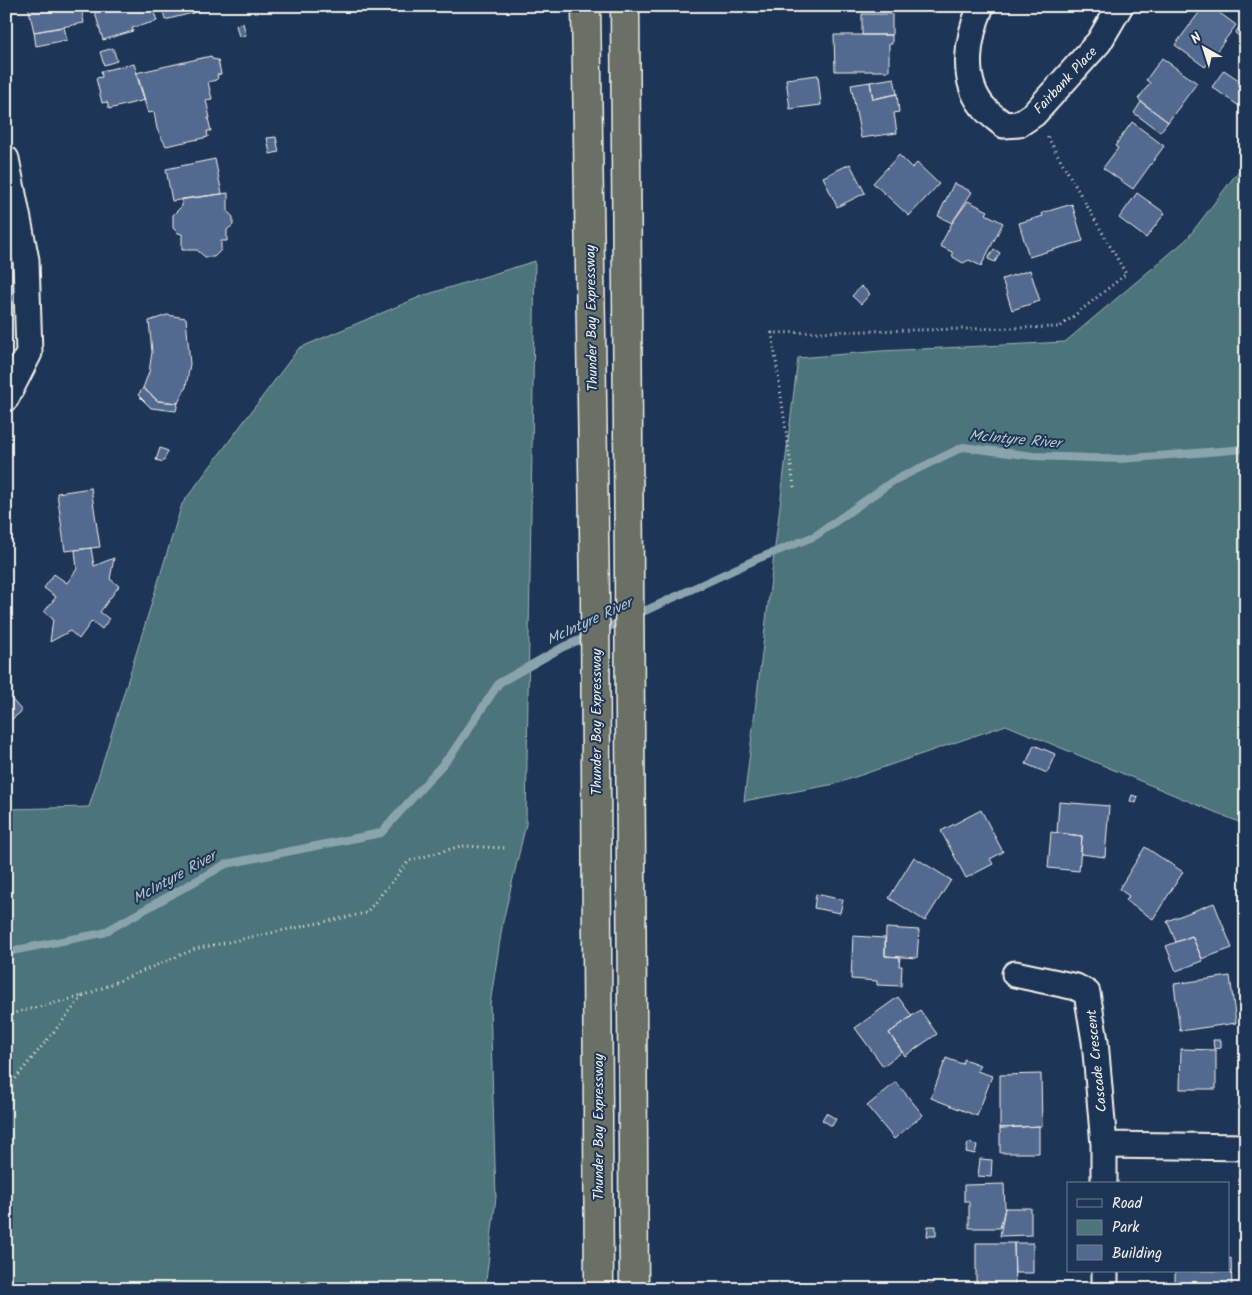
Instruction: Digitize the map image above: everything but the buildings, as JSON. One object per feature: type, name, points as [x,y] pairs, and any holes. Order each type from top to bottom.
[{"type":"highway","name":"Thunder Bay Expressway","points":[[586,6],[596,596],[600,1289]]},
{"type":"highway","points":[[625,6],[634,1289]]},
{"type":"street","name":"Fairbank Place","points":[[981,6],[973,25],[967,65],[974,90],[984,109],[1004,125],[1019,124],[1034,114],[1100,42],[1120,6]]},
{"type":"street","points":[[6,159],[26,260],[29,352],[6,398]]},
{"type":"street","name":"Cascade Crescent","points":[[1015,974],[1076,987],[1087,993],[1095,1041],[1104,1145],[1104,1182]]},
{"type":"street","points":[[1104,1145],[1246,1147]]},
{"type":"street","points":[[1105,1272],[1105,1289]]},
{"type":"path","points":[[794,487],[772,333],[1060,327],[1126,274],[1034,114]]},
{"type":"path","points":[[6,1015],[83,996],[195,949],[366,913],[409,861],[461,846],[507,848]]},
{"type":"path","points":[[6,1090],[83,996]]},
{"type":"green space","points":[[1246,161],[1246,825],[1006,725],[835,784],[744,801],[798,358],[881,351],[1065,342],[1187,239]]},
{"type":"green space","points":[[535,261],[526,824],[503,921],[490,1004],[496,1197],[485,1289],[6,1289],[6,809],[89,807],[182,504],[299,348],[422,296]]},
{"type":"waterway","name":"McIntyre River","points":[[636,615],[757,559],[815,536],[893,481],[963,447],[1033,456],[1120,459],[1246,449]]},
{"type":"waterway","name":"McIntyre River","points":[[601,630],[625,620]]},
{"type":"waterway","name":"McIntyre River","points":[[6,952],[103,933],[226,864],[381,833],[451,755],[499,683],[563,647],[591,635]]}]
